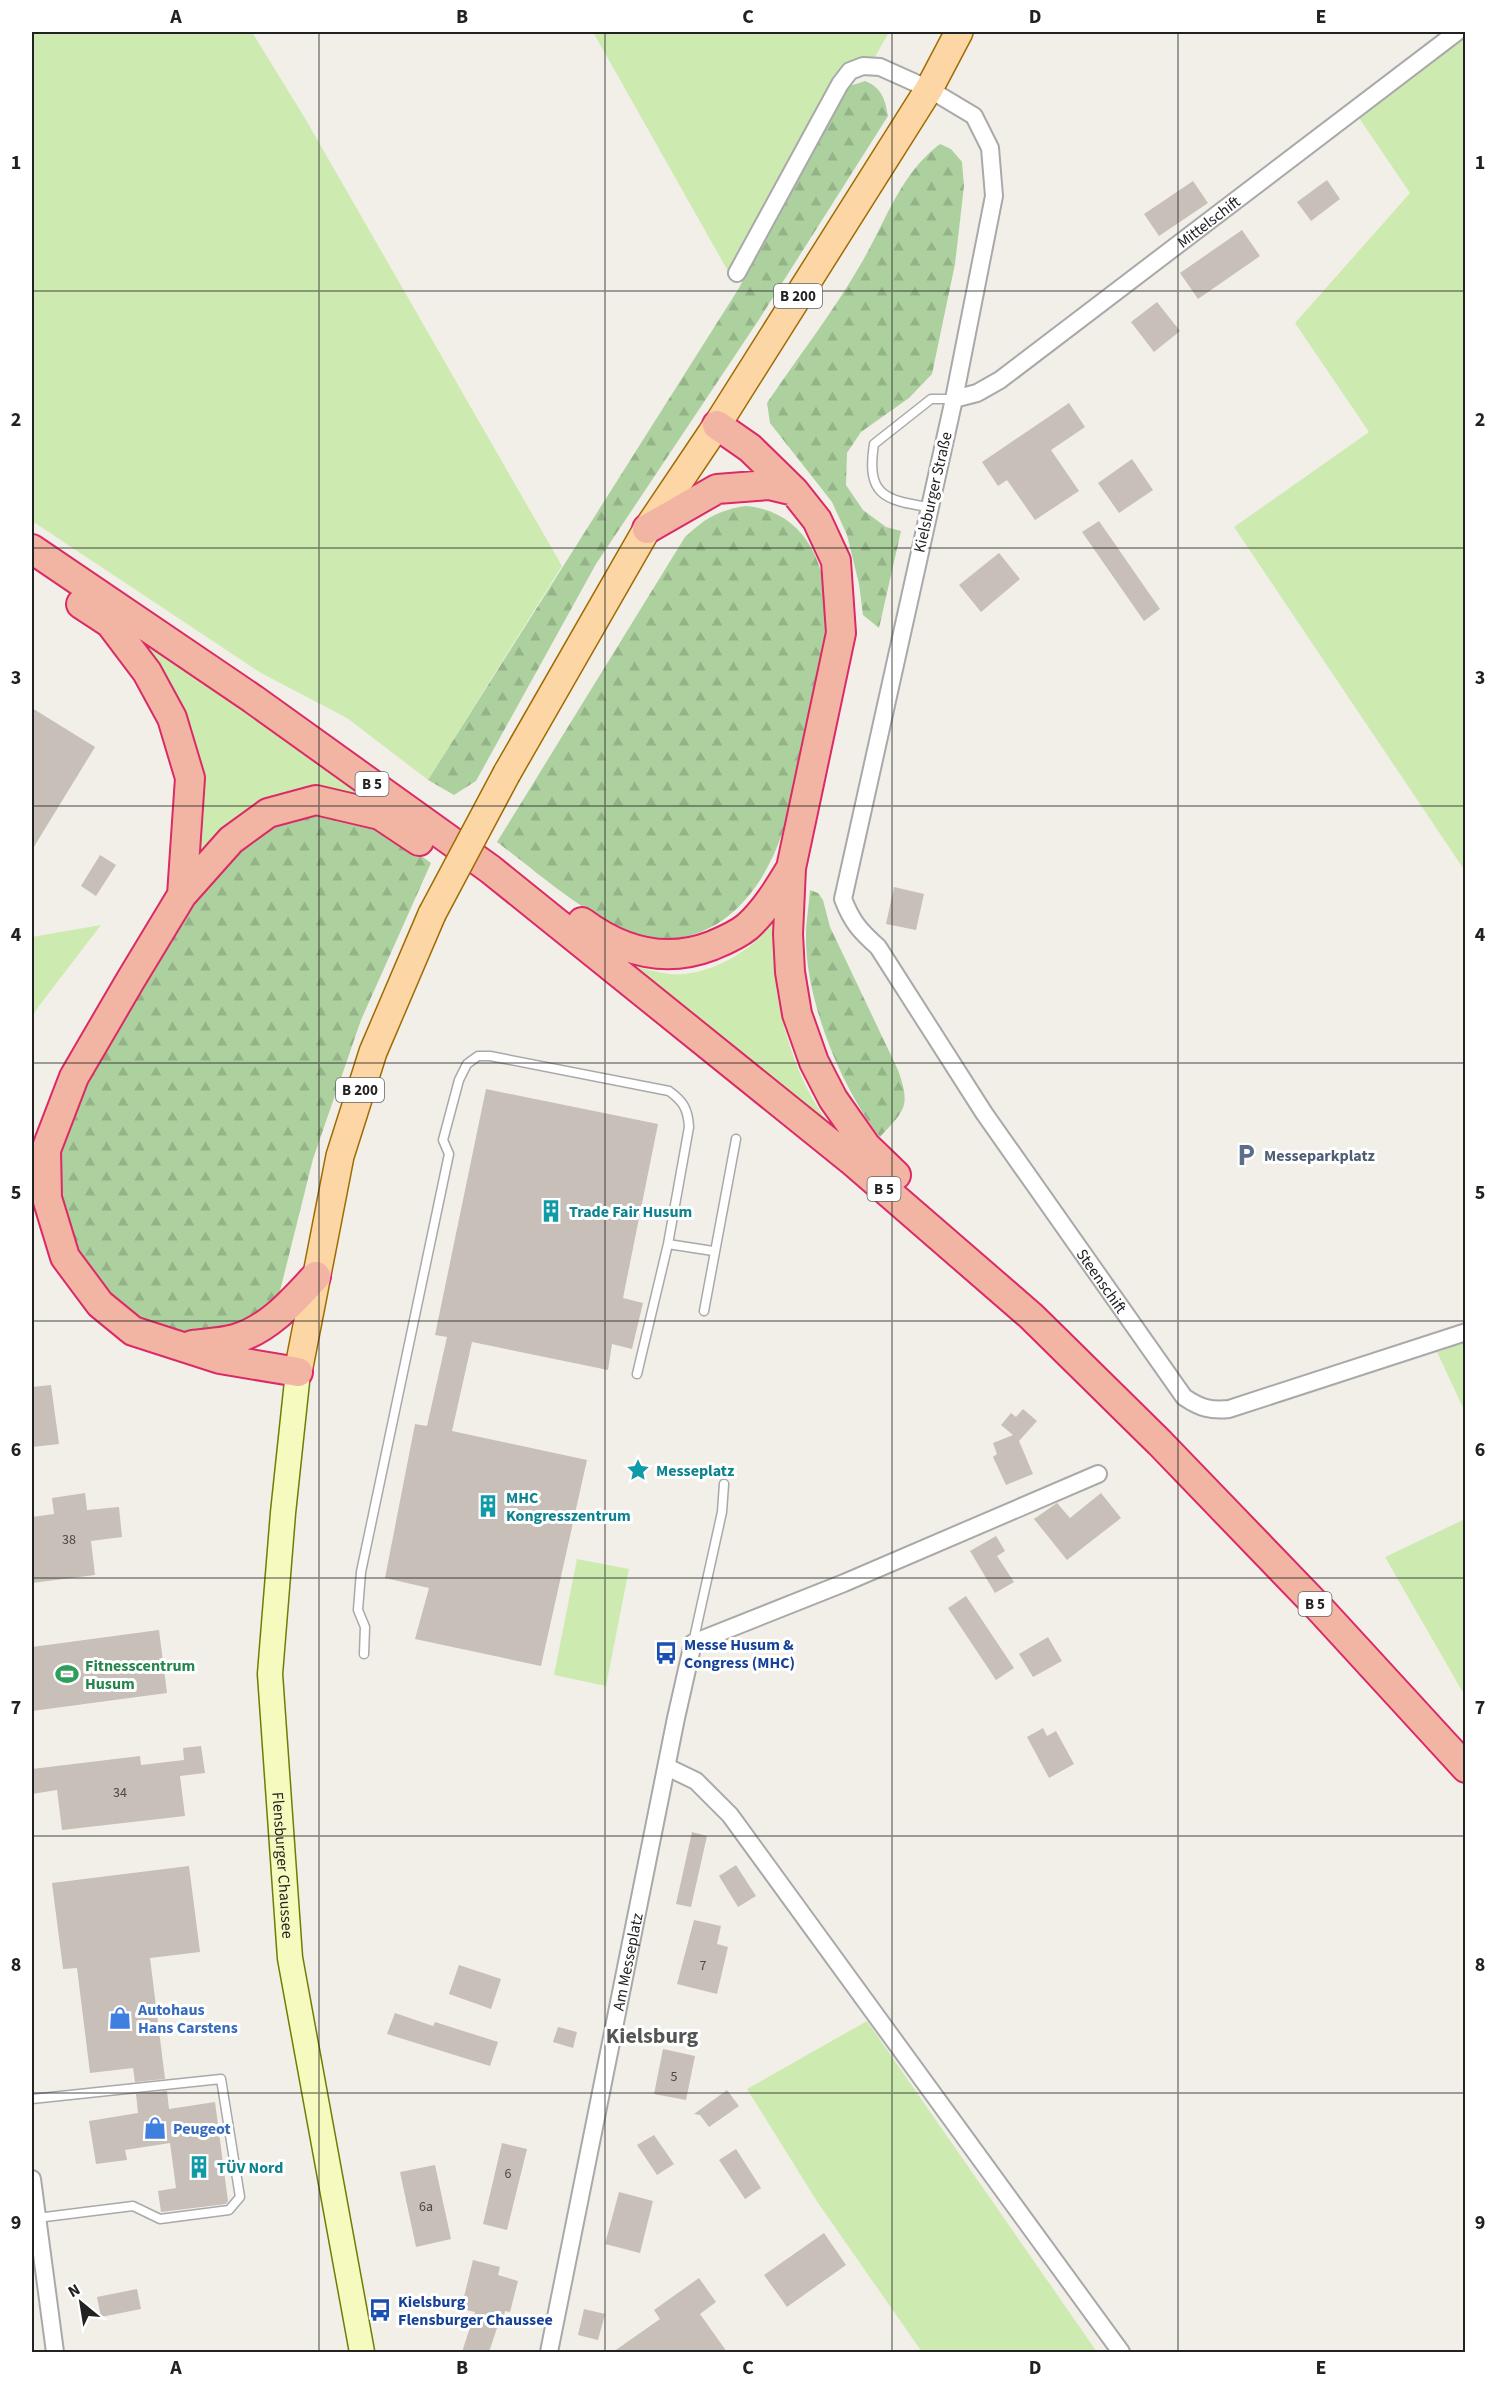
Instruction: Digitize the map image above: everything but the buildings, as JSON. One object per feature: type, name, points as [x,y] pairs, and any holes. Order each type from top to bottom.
[{"type":"highway","points":[[717,425],[750,448],[794,491],[817,520],[836,561],[841,633],[791,868],[788,934],[790,972],[801,1024],[814,1062],[833,1099],[866,1146],[1014,1286],[1031,1316]]},
{"type":"highway","points":[[647,529],[717,489],[769,485],[794,491]]},
{"type":"highway","name":"B 5","points":[[32,549],[253,699],[520,892],[851,1160],[1031,1316],[1160,1443],[1321,1610],[1466,1768]]},
{"type":"highway","points":[[32,571],[110,623],[147,672],[172,717],[190,778],[182,895]]},
{"type":"highway","points":[[297,1372],[220,1359],[133,1331],[100,1304],[65,1257],[47,1198],[46,1150],[74,1077],[182,895],[231,840],[268,813],[316,800],[380,815],[487,888],[520,892]]},
{"type":"highway","points":[[490,870],[513,870],[601,936],[621,946],[648,954],[666,955],[697,951],[727,940],[747,927],[774,896],[791,868]]},
{"type":"highway","points":[[181,1346],[234,1339],[256,1330],[285,1309],[316,1275]]},
{"type":"main road","name":"B 200","points":[[297,1372],[340,1156],[373,1052],[432,914],[507,773],[647,529],[717,425],[929,89],[959,32]]},
{"type":"main road","name":"Flensburger Chaussee","points":[[297,1372],[270,1674],[290,1958],[362,2352]]},
{"type":"street","name":"Mittelschift","points":[[954,399],[977,393],[1000,380],[1457,32]]},
{"type":"street","name":"Kielsburger Straße","points":[[737,273],[840,84],[850,71],[863,66],[880,67],[929,89],[974,116],[990,148],[994,196],[954,399],[928,507],[843,899],[852,920]]},
{"type":"street","name":"Steenschift","points":[[852,920],[858,929],[878,947],[984,1113],[1184,1397],[1197,1406],[1212,1411],[1229,1409],[1466,1332]]},
{"type":"street","points":[[693,1643],[844,1583],[1098,1474]]},
{"type":"street","name":"Am Messeplatz","points":[[549,2352],[693,1643]]},
{"type":"street","points":[[667,1767],[696,1781],[730,1815],[1121,2352]]},
{"type":"street","points":[[32,2179],[55,2352]]},
{"type":"lane","points":[[928,507],[897,502],[881,494],[874,479],[871,462],[874,444],[931,399],[954,399]]},
{"type":"lane","points":[[364,1654],[365,1627],[358,1610],[361,1572],[449,1154],[443,1140],[459,1080],[467,1064],[478,1056],[490,1056],[669,1091],[681,1100],[688,1113],[689,1127],[668,1244],[637,1374]]},
{"type":"lane","points":[[704,1311],[713,1251],[736,1140]]},
{"type":"lane","points":[[668,1244],[713,1251]]},
{"type":"lane","points":[[693,1643],[722,1512],[724,1484]]},
{"type":"lane","points":[[32,2099],[221,2079],[240,2197],[229,2210],[160,2219],[133,2206],[37,2218]]},
{"type":"green space","points":[[32,32],[252,32],[306,120],[562,566],[428,780],[347,718],[261,673],[32,521]]},
{"type":"green space","points":[[593,32],[889,32],[875,57],[852,60],[835,77],[729,273]]},
{"type":"green space","points":[[1461,32],[1465,32],[1465,871],[1234,527],[1369,432],[1295,323],[1410,193],[1355,112]]},
{"type":"green space","points":[[865,81],[882,95],[888,116],[760,318],[596,564],[476,781],[454,795],[428,780],[739,288],[837,102],[850,86]]},
{"type":"green space","points":[[940,144],[951,149],[962,162],[964,186],[955,264],[932,374],[909,398],[861,432],[847,453],[846,485],[863,510],[886,527],[901,531],[879,628],[863,615],[859,584],[847,535],[832,502],[770,423],[767,403],[851,280],[914,169]]},
{"type":"green space","points":[[746,506],[766,510],[797,528],[808,542],[816,558],[825,594],[826,629],[822,660],[790,807],[775,852],[764,874],[733,912],[709,928],[692,935],[673,939],[642,936],[621,928],[576,902],[497,842],[685,537],[713,516]]},
{"type":"green space","points":[[116,619],[385,808],[188,879],[195,777]]},
{"type":"green space","points":[[317,808],[379,825],[431,863],[361,1020],[313,1159],[279,1295],[246,1324],[198,1335],[139,1323],[107,1295],[74,1253],[58,1198],[57,1150],[84,1083],[189,905],[235,847],[271,821]]},
{"type":"green space","points":[[810,890],[818,893],[823,900],[830,927],[902,1082],[905,1100],[903,1107],[900,1114],[880,1137],[852,1094],[839,1068],[819,1014],[807,961],[806,930]]},
{"type":"green space","points":[[776,920],[775,964],[785,1030],[809,1092],[838,1135],[634,966],[672,974],[685,974],[712,967],[747,948]]},
{"type":"green space","points":[[101,925],[39,1006],[32,1017],[32,937]]},
{"type":"green space","points":[[1466,1342],[1465,1412],[1437,1352]]},
{"type":"green space","points":[[1465,1519],[1465,1696],[1385,1557]]},
{"type":"green space","points":[[577,1559],[629,1569],[606,1686],[554,1675]]},
{"type":"green space","points":[[867,2021],[1097,2352],[922,2352],[818,2203],[747,2089]]},
{"type":"place","name":"Messeparkplatz","points":[[1246,1155]]},
{"type":"place","name":"Trade Fair Husum","points":[[551,1211]]},
{"type":"place","name":"Messeplatz","points":[[638,1470]]},
{"type":"place","name":"MHC Kongresszentrum","points":[[488,1506]]},
{"type":"place","name":"Messe Husum & Congress (MHC)","points":[[666,1653]]},
{"type":"place","name":"Fitnesscentrum Husum","points":[[67,1674]]},
{"type":"place","name":"Autohaus Hans Carstens","points":[[120,2018]]},
{"type":"place","name":"Peugeot","points":[[155,2128]]},
{"type":"place","name":"TÜV Nord","points":[[199,2167]]},
{"type":"place","name":"Kielsburg Flensburger Chaussee","points":[[380,2310]]},
{"type":"district","name":"Kielsburg","points":[[652,2035]]}]
